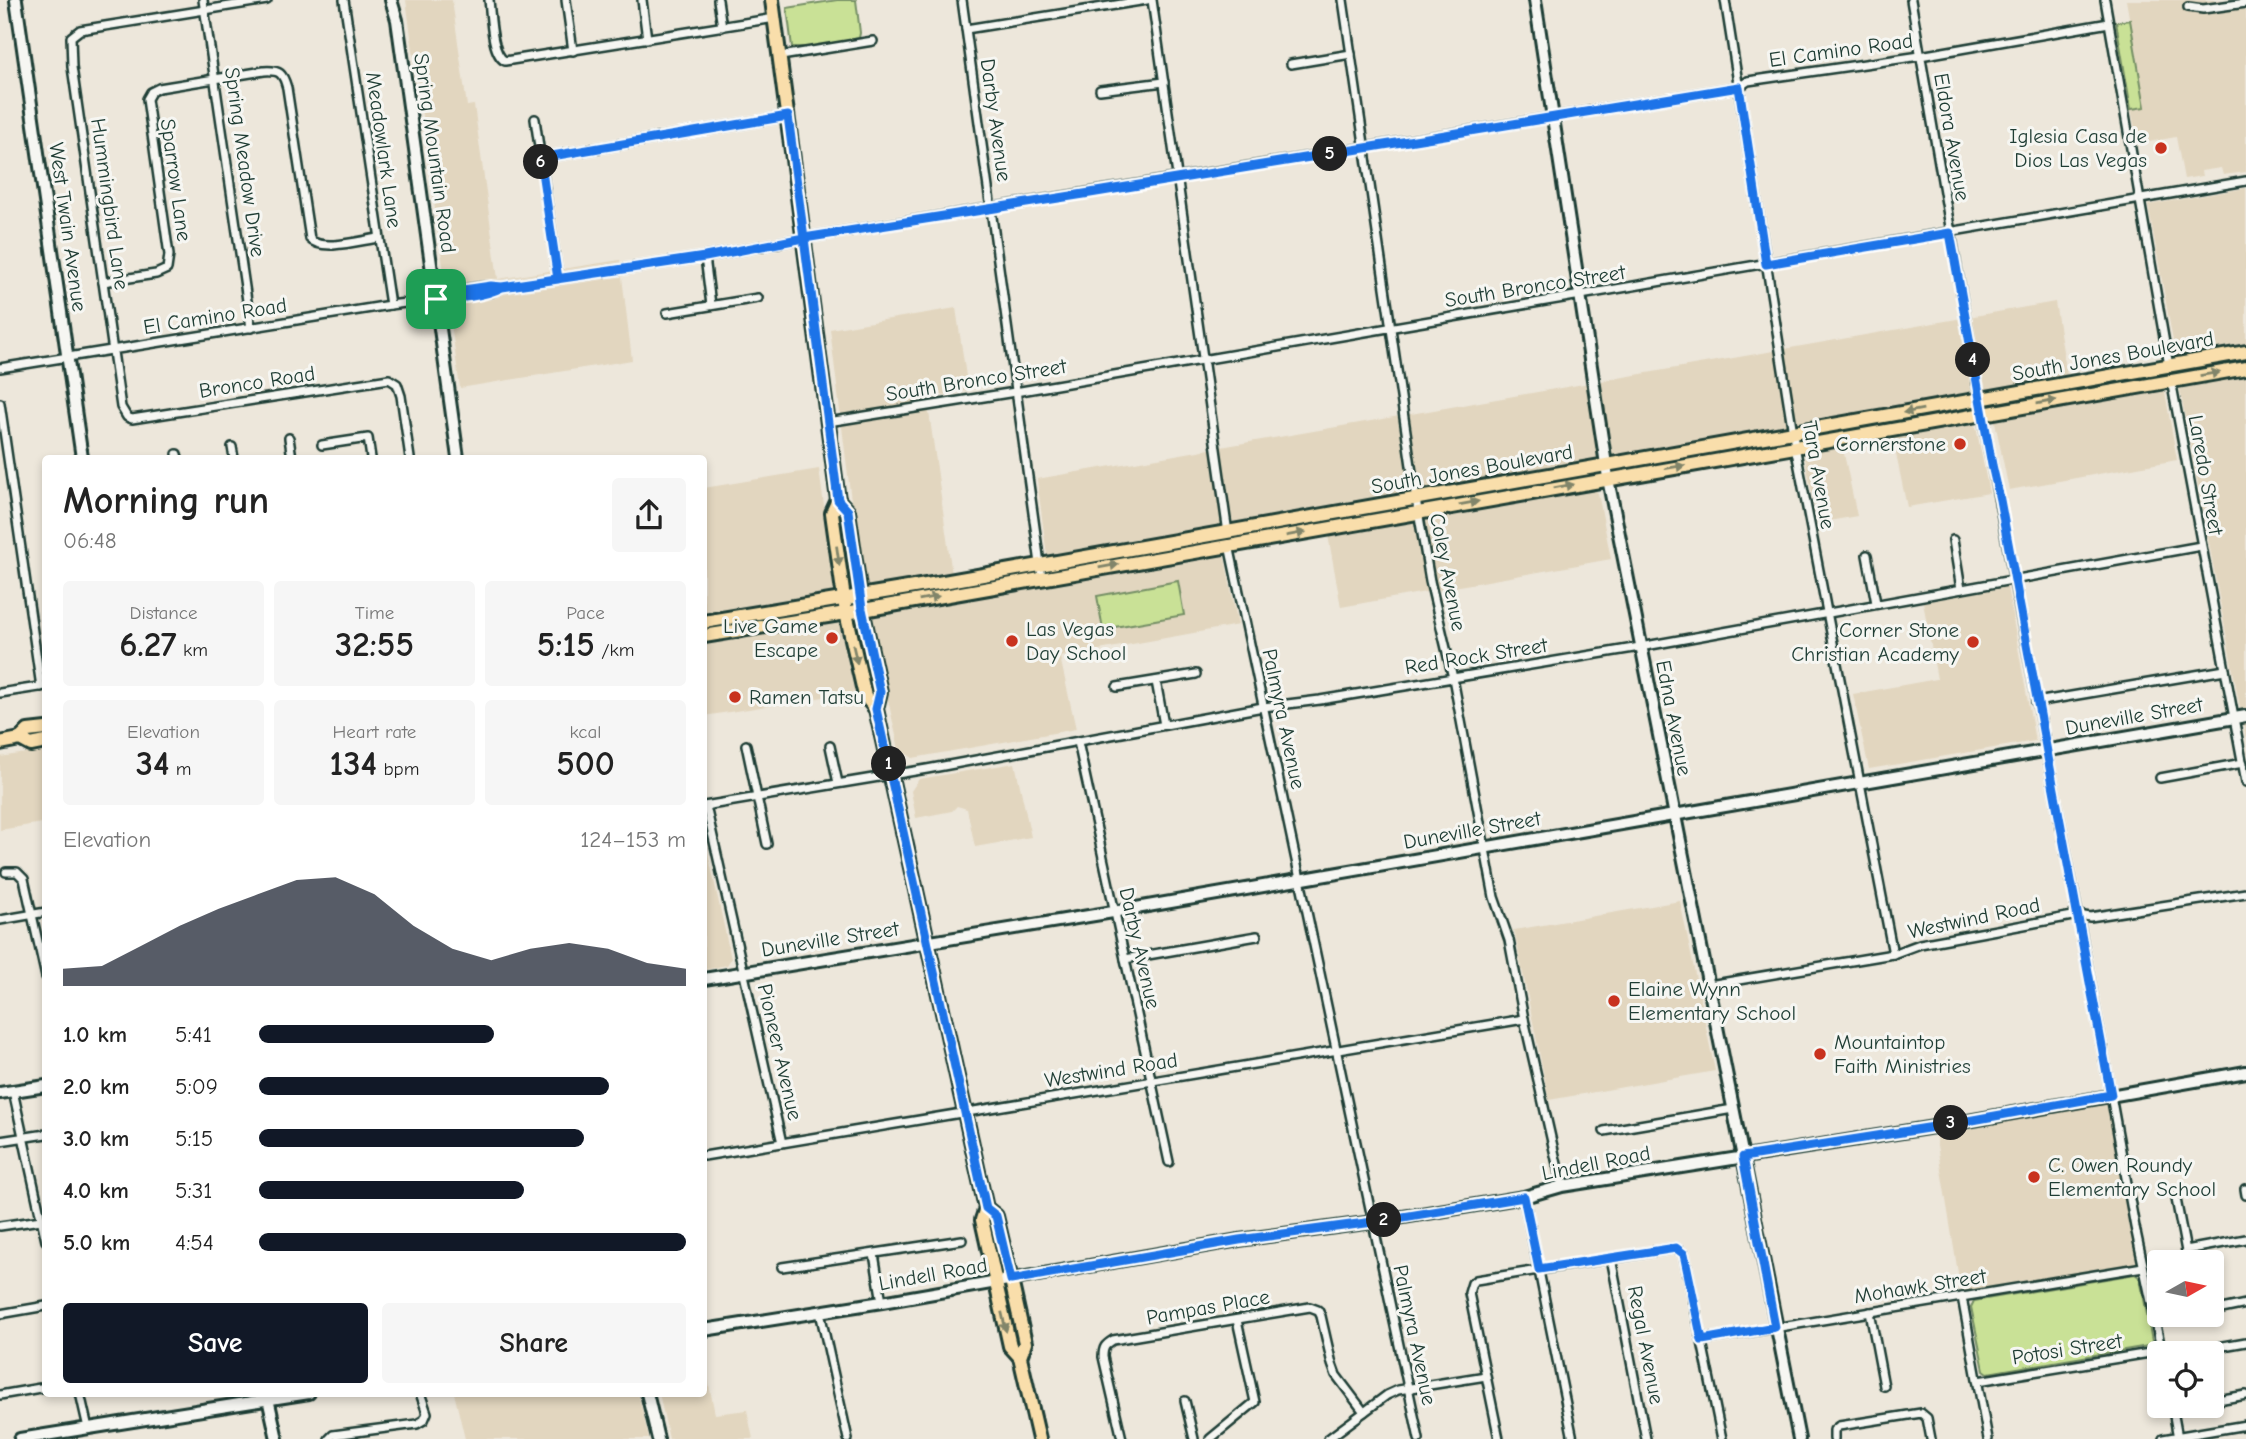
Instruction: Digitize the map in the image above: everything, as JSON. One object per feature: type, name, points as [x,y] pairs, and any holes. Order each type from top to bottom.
[{"type":"main road","points":[[772,0],[838,500],[832,513],[846,613],[865,696],[876,709]]},
{"type":"main road","name":"South Jones Boulevard","points":[[1607,472],[1793,432],[2246,352]]},
{"type":"main road","points":[[2132,387],[2149,376],[2164,373],[2169,366]]},
{"type":"main road","name":"South Jones Boulevard","points":[[707,622],[844,599],[861,603],[1607,472],[1795,446],[2246,368]]},
{"type":"main road","points":[[838,500],[848,511],[861,603],[880,692],[876,709],[986,1208],[982,1220],[1010,1346],[1020,1357],[1038,1439]]},
{"type":"main road","name":"South Jones Boulevard","points":[[707,635],[846,613],[861,603]]},
{"type":"main road","points":[[20,740],[28,731],[42,729]]},
{"type":"main road","points":[[0,743],[20,740],[31,745],[42,743]]},
{"type":"main road","points":[[986,1208],[996,1216],[1011,1280],[1025,1343],[1020,1357]]},
{"type":"street","name":"West Twain Avenue","points":[[16,0],[82,455]]},
{"type":"street","name":"Spring Meadow Drive","points":[[203,0],[251,328]]},
{"type":"street","points":[[205,10],[267,0]]},
{"type":"street","name":"Meadowlark Lane","points":[[344,0],[390,305]]},
{"type":"street","name":"Spring Mountain Road","points":[[391,0],[397,20]]},
{"type":"street","name":"Spring Mountain Road","points":[[397,0],[397,20],[458,455]]},
{"type":"street","points":[[489,0],[495,47],[500,59],[513,61],[775,18]]},
{"type":"street","points":[[566,0],[573,51]]},
{"type":"street","points":[[642,0],[647,39]]},
{"type":"street","points":[[718,0],[722,27]]},
{"type":"street","name":"Darby Avenue","points":[[962,0],[1041,571]]},
{"type":"street","points":[[966,29],[1147,0]]},
{"type":"street","name":"Palmyra Avenue","points":[[1152,0],[1228,538],[1419,1439]]},
{"type":"street","name":"Coley Avenue","points":[[1343,0],[1430,580],[1453,678],[1494,897],[1509,940],[1562,1186]]},
{"type":"street","name":"Edna Avenue","points":[[1535,0],[1607,472],[1799,1439]]},
{"type":"street","name":"Tara Avenue","points":[[1725,0],[1795,446],[1893,954]]},
{"type":"street","name":"Eldora Avenue","points":[[1911,0],[1982,413],[2143,1267],[2160,1341]]},
{"type":"street","points":[[2105,0],[2169,366]]},
{"type":"street","points":[[2188,7],[2203,9],[2246,3]]},
{"type":"street","name":"Hummingbird Lane","points":[[127,417],[121,407],[72,67],[71,37],[80,30],[205,10]]},
{"type":"street","name":"El Camino Road","points":[[0,368],[436,299],[450,292],[502,287],[705,257],[804,238],[1365,149],[1739,87],[1748,81],[1920,56],[2109,23]]},
{"type":"street","points":[[781,56],[873,41]]},
{"type":"street","points":[[1291,64],[1351,54]]},
{"type":"street","points":[[215,79],[264,71],[284,75],[310,239],[314,243],[327,246],[379,238]]},
{"type":"street","name":"Sparrow Lane","points":[[103,282],[156,274],[167,269],[169,255],[148,96],[159,89],[215,79]]},
{"type":"street","points":[[1100,90],[1164,82]]},
{"type":"street","points":[[540,158],[788,116]]},
{"type":"street","points":[[535,119],[558,279]]},
{"type":"street","name":"South Bronco Street","points":[[828,422],[1950,233],[2246,180]]},
{"type":"street","points":[[705,257],[711,306]]},
{"type":"street","points":[[667,313],[758,298]]},
{"type":"street","name":"Bronco Road","points":[[127,417],[132,419],[377,380],[393,381],[397,384],[401,396],[410,455]]},
{"type":"street","name":"Laredo Street","points":[[2171,380],[2225,670],[2240,717],[2246,782]]},
{"type":"street","points":[[0,403],[42,680]]},
{"type":"street","points":[[289,438],[292,455]]},
{"type":"street","points":[[322,445],[368,438],[371,455]]},
{"type":"street","points":[[232,447],[233,455]]},
{"type":"street","points":[[1953,540],[1961,589]]},
{"type":"street","name":"Red Rock Street","points":[[707,806],[1078,742],[1263,707],[1640,647],[2201,546]]},
{"type":"street","points":[[1867,555],[1876,603]]},
{"type":"street","points":[[2036,702],[2225,670]]},
{"type":"street","points":[[1117,687],[1196,674]]},
{"type":"street","points":[[1156,681],[1164,725]]},
{"type":"street","points":[[0,693],[42,687]]},
{"type":"street","name":"Duneville Street","points":[[707,978],[1113,912],[2240,717]]},
{"type":"street","name":"Darby Avenue","points":[[1078,742],[1169,1162]]},
{"type":"street","points":[[746,745],[767,844]]},
{"type":"street","points":[[830,746],[838,783]]},
{"type":"street","points":[[2160,778],[2243,763]]},
{"type":"street","name":"Pioneer Avenue","points":[[707,815],[782,1143]]},
{"type":"street","points":[[5,872],[17,872],[24,879],[42,959]]},
{"type":"street","name":"Westwind Road","points":[[1709,985],[1893,954],[1920,944],[2078,915],[2090,917],[2246,893]]},
{"type":"street","points":[[0,920],[42,913]]},
{"type":"street","points":[[1125,959],[1257,936]]},
{"type":"street","name":"Westwind Road","points":[[707,1156],[1524,1018]]},
{"type":"street","name":"Lindell Road","points":[[707,1330],[1239,1240],[1373,1222],[1524,1197],[1562,1186],[1934,1127],[2246,1072]]},
{"type":"street","points":[[0,1093],[42,1087]]},
{"type":"street","points":[[0,1226],[42,1216],[13,1091]]},
{"type":"street","points":[[1604,1131],[1733,1109]]},
{"type":"street","points":[[0,1141],[42,1135]]},
{"type":"street","points":[[1524,1197],[1573,1439]]},
{"type":"street","points":[[2176,1199],[2186,1250],[2246,1239]]},
{"type":"street","points":[[782,1267],[962,1240]]},
{"type":"street","points":[[1499,1439],[1469,1293],[1472,1283],[1476,1280],[1539,1269],[1676,1248],[1684,1254],[1722,1439]]},
{"type":"street","points":[[874,1254],[882,1302]]},
{"type":"street","name":"Regal Avenue","points":[[1611,1258],[1646,1439]]},
{"type":"street","name":"Mohawk Street","points":[[1702,1340],[2143,1267]]},
{"type":"street","points":[[1962,1297],[1988,1439]]},
{"type":"street","points":[[2224,1309],[2246,1304]]},
{"type":"street","points":[[0,1314],[42,1307]]},
{"type":"street","name":"Pampas Place","points":[[1122,1439],[1103,1357],[1103,1348],[1113,1340],[1310,1307],[1318,1310],[1321,1316],[1336,1375],[1364,1412]]},
{"type":"street","points":[[820,1312],[848,1439]]},
{"type":"street","points":[[1870,1312],[1884,1386]]},
{"type":"street","points":[[1210,1439],[1255,1402],[1237,1320]]},
{"type":"street","points":[[2224,1346],[2246,1342]]},
{"type":"street","name":"Potosi Street","points":[[1978,1381],[2147,1354]]},
{"type":"street","points":[[1328,1439],[1387,1395],[1409,1388],[1486,1376]]},
{"type":"street","points":[[0,1395],[42,1388]]},
{"type":"street","points":[[2224,1399],[2246,1395]]},
{"type":"street","points":[[81,1397],[88,1428]]},
{"type":"street","points":[[20,1439],[262,1397]]},
{"type":"street","points":[[268,1397],[277,1439]]},
{"type":"street","points":[[329,1439],[333,1436],[417,1424],[424,1420],[427,1413],[422,1397]]},
{"type":"street","points":[[649,1397],[658,1439]]},
{"type":"street","points":[[1185,1401],[1194,1439]]},
{"type":"street","points":[[1834,1439],[1834,1430],[1839,1426],[1921,1413],[1927,1418],[1931,1439]]},
{"type":"street","points":[[2174,1418],[2178,1438]]},
{"type":"street","points":[[2163,1439],[2246,1425]]},
{"type":"shaded area","points":[[406,0],[452,0],[467,106],[474,105],[498,279],[620,260],[632,360],[460,388]]},
{"type":"shaded area","points":[[2126,0],[2246,0],[2246,172],[2223,175],[2221,168],[2201,171],[2202,176],[2184,179],[2176,137],[2138,144],[2131,109],[2145,107]]},
{"type":"shaded area","points":[[2246,188],[2246,345],[2176,357],[2148,205]]},
{"type":"shaded area","points":[[2055,302],[2067,376],[1047,556],[1037,479]]},
{"type":"shaded area","points":[[956,308],[968,390],[927,398],[952,574],[862,590],[830,329]]},
{"type":"shaded area","points":[[2246,372],[2246,740],[2179,384]]},
{"type":"shaded area","points":[[2164,387],[2177,460],[2009,490],[1994,417]]},
{"type":"shaded area","points":[[1969,422],[1976,427],[1989,493],[1907,507],[1892,435]]},
{"type":"shaded area","points":[[1842,444],[1857,516],[1818,523],[1806,453]]},
{"type":"shaded area","points":[[819,469],[836,593],[707,614],[707,488]]},
{"type":"shaded area","points":[[1591,489],[1598,493],[1611,559],[1341,607],[1328,535]]},
{"type":"shaded area","name":"Las Vegas Day School","points":[[1224,554],[1238,625],[1060,657],[1076,729],[913,758],[899,749],[869,616]]},
{"type":"shaded area","name":"Corner Stone Christian Academy","points":[[2007,587],[2035,741],[1869,769],[1853,694],[1937,679],[1923,602]]},
{"type":"shaded area","points":[[842,619],[856,692],[707,716],[707,642]]},
{"type":"shaded area","points":[[42,750],[42,823],[0,830],[0,757]]},
{"type":"shaded area","points":[[1015,763],[1031,837],[975,847],[967,809],[957,806],[952,811],[916,818],[911,791],[919,779]]},
{"type":"shaded area","points":[[707,848],[731,959],[727,965],[707,969]]},
{"type":"shaded area","name":"Elaine Wynn Elementary School","points":[[1680,901],[1715,1071],[1549,1100],[1514,930]]},
{"type":"shaded area","name":"C. Owen Roundy Elementary School","points":[[2111,1095],[2143,1267],[1962,1297],[1934,1127]]},
{"type":"shaded area","points":[[707,1375],[715,1414],[747,1410],[753,1439],[669,1439],[660,1397],[707,1397]]},
{"type":"shaded area","points":[[455,1397],[639,1397],[649,1439],[465,1439]]},
{"type":"green space","points":[[837,0],[856,0],[859,38],[819,47],[792,47],[787,8]]},
{"type":"green space","points":[[2130,20],[2145,107],[2131,109],[2116,22]]},
{"type":"green space","points":[[1178,581],[1184,615],[1103,629],[1097,596]]},
{"type":"green space","points":[[2135,1274],[2140,1278],[2147,1327],[2149,1327],[2152,1341],[2147,1341],[2147,1346],[1988,1373],[1984,1370],[1971,1307],[1974,1301]]},
{"type":"place","name":"Iglesia Casa de Dios Las Vegas","points":[[2161,148]]},
{"type":"place","name":"Cornerstone","points":[[1960,444]]},
{"type":"place","name":"Live Game Escape","points":[[832,638]]},
{"type":"place","name":"Las Vegas Day School","points":[[1012,641]]},
{"type":"place","name":"Corner Stone Christian Academy","points":[[1973,642]]},
{"type":"place","name":"Ramen Tatsu","points":[[735,697]]},
{"type":"place","name":"Elaine Wynn Elementary School","points":[[1614,1001]]},
{"type":"place","name":"Mountaintop Faith Ministries","points":[[1820,1054]]},
{"type":"place","name":"C. Owen Roundy Elementary School","points":[[2034,1177]]},
{"type":"route","points":[[436,299],[450,292],[502,287],[558,279],[540,158],[788,116],[804,238],[1739,87],[1766,264],[1950,233],[2111,1095],[1934,1127],[1743,1157],[1775,1327],[1702,1340],[1681,1250],[1676,1248],[1539,1269],[1524,1197],[1373,1222],[1239,1240],[1011,1280],[996,1216],[986,1208],[876,709],[880,692],[862,609],[848,511],[838,500],[804,238],[705,257],[502,287],[492,292],[451,299],[436,299]]}]
